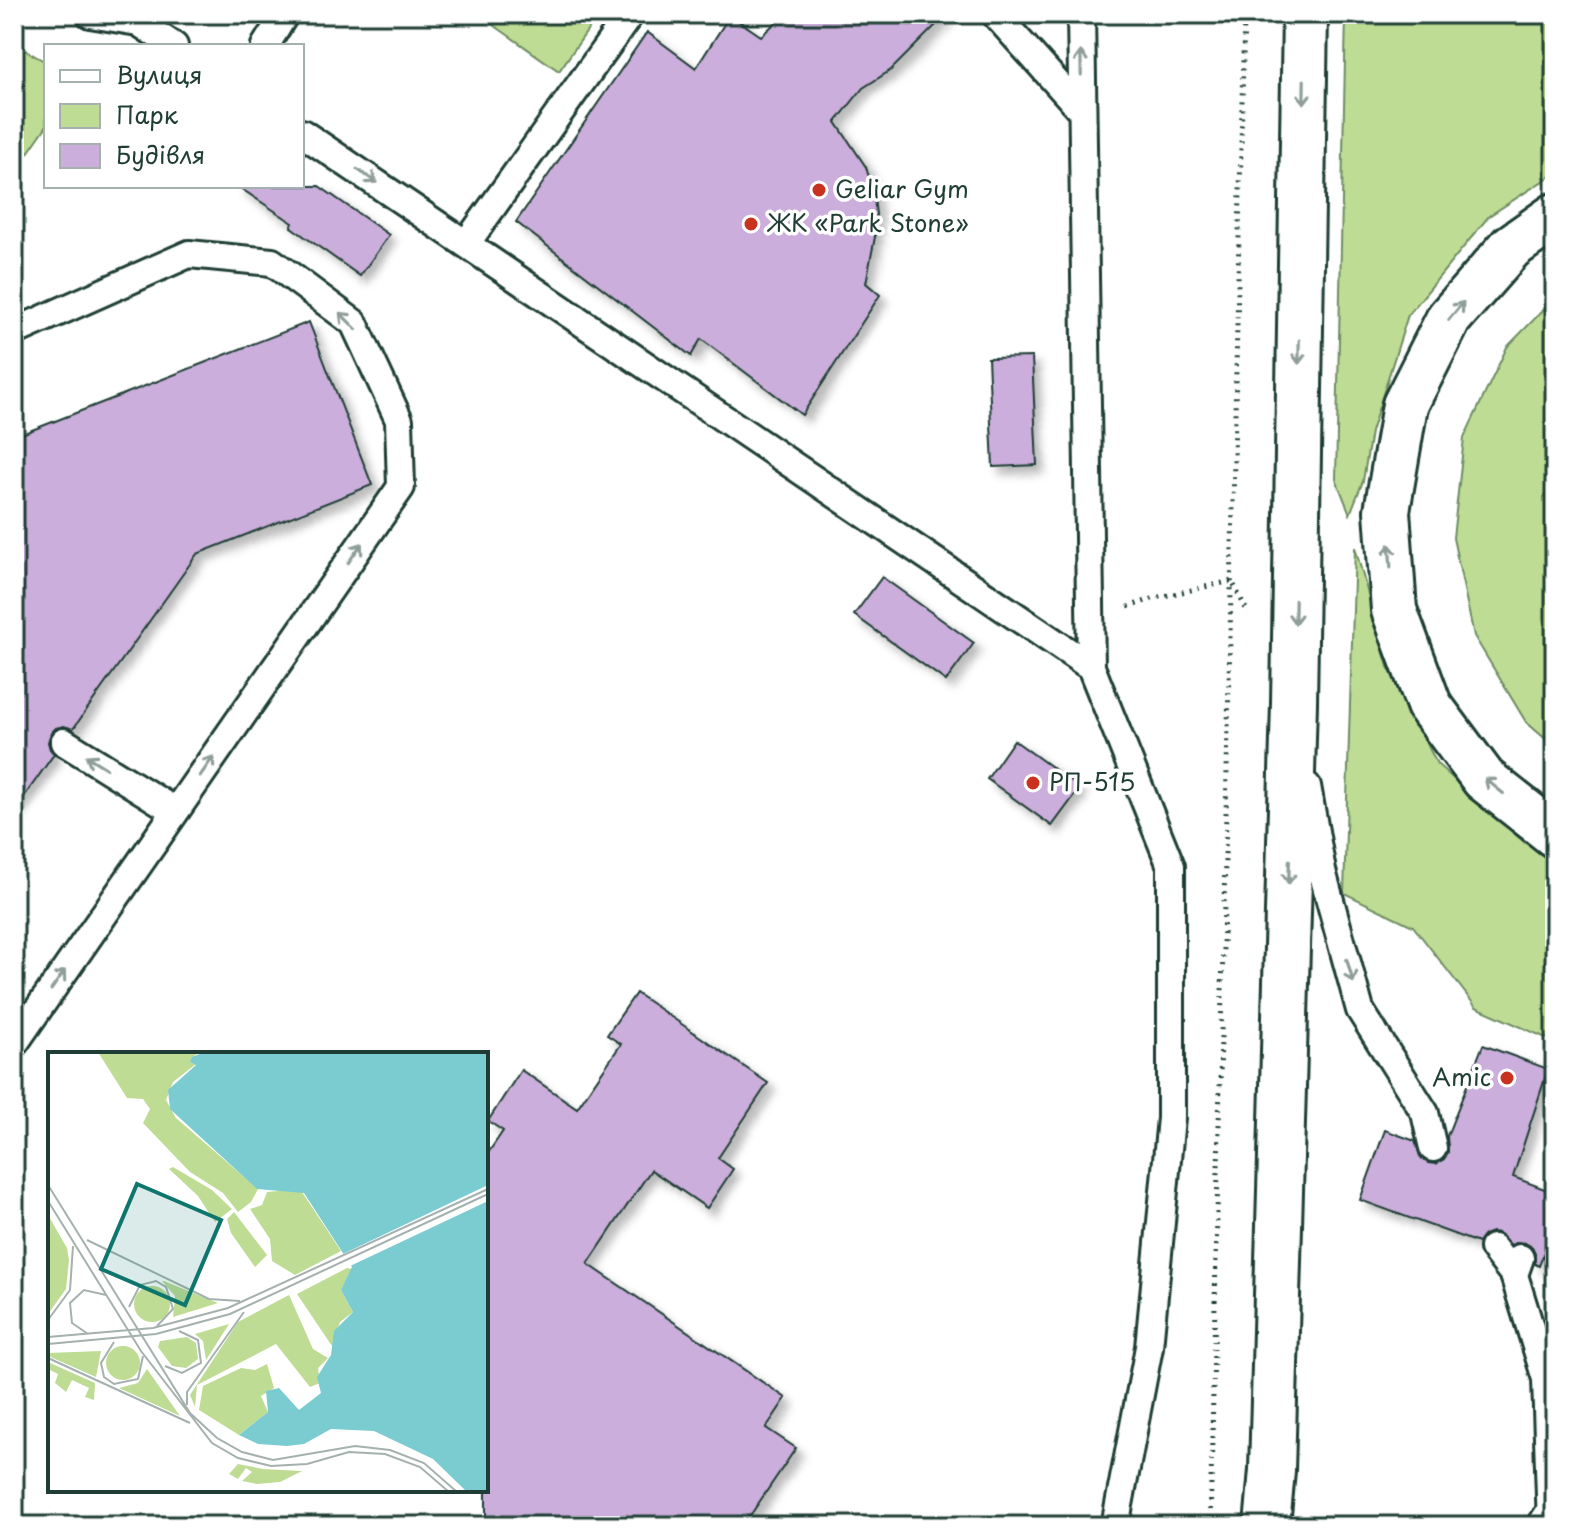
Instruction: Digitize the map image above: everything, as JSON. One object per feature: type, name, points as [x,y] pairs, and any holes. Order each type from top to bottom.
[{"type":"main road","points":[[1267,1526],[1272,1454],[1294,703],[1305,14]]},
{"type":"main road","points":[[1555,216],[1511,247],[1449,318],[1405,405],[1387,511],[1394,610],[1429,705],[1484,779],[1555,835]]},
{"type":"main road","points":[[1551,1526],[1555,1520]]},
{"type":"lane","points":[[90,14],[138,22],[171,44]]},
{"type":"lane","points":[[266,44],[285,14]]},
{"type":"lane","points":[[466,244],[630,14]]},
{"type":"lane","points":[[995,14],[1082,111]]},
{"type":"lane","points":[[1081,14],[1091,667],[1171,866],[1171,1118],[1149,1347],[1115,1526]]},
{"type":"lane","points":[[304,134],[1091,667]]},
{"type":"lane","points":[[14,332],[189,254],[272,262],[354,323],[399,420],[401,487],[14,1044]]},
{"type":"lane","points":[[1294,703],[1322,871],[1360,1010],[1425,1113],[1433,1148]]},
{"type":"lane","points":[[64,742],[175,811]]},
{"type":"lane","points":[[1493,1248],[1517,1266],[1546,1379],[1551,1526]]},
{"type":"path","points":[[1210,1526],[1244,14]]},
{"type":"path","points":[[1090,620],[1155,598],[1232,581]]},
{"type":"path","points":[[1232,581],[1252,622]]},
{"type":"green space","points":[[478,14],[599,14],[559,71]]},
{"type":"green space","points":[[1346,14],[1555,14],[1555,173],[1489,216],[1408,315],[1371,432],[1363,481],[1350,514],[1336,479]]},
{"type":"green space","points":[[14,44],[44,61],[44,130],[14,173]]},
{"type":"green space","points":[[1555,298],[1555,747],[1526,722],[1474,636],[1453,538],[1464,438],[1507,347]]},
{"type":"green space","points":[[1355,547],[1388,667],[1437,764],[1525,843],[1555,859],[1555,1042],[1476,1007],[1413,926],[1344,893]]},
{"type":"building","name":"ЖК «Park Stone»","points":[[785,14],[947,14],[891,70],[863,88],[836,122],[866,167],[873,191],[875,237],[866,283],[880,295],[802,415],[701,339],[691,356],[516,222],[647,32],[696,68],[730,15],[761,36]]},
{"type":"building","points":[[319,186],[389,235],[360,276],[291,227],[293,223],[240,188]]},
{"type":"building","points":[[309,322],[372,485],[197,554],[73,729],[64,726],[51,733],[48,742],[54,754],[14,811],[14,437]]},
{"type":"building","points":[[1032,357],[1037,465],[993,467],[988,358]]},
{"type":"building","points":[[882,577],[974,643],[946,681],[854,615]]},
{"type":"building","name":"РП-515","points":[[1014,740],[1080,788],[1052,826],[987,779]]},
{"type":"building","points":[[636,993],[768,1083],[718,1158],[733,1169],[707,1208],[651,1170],[588,1264],[786,1398],[766,1428],[796,1448],[743,1526],[486,1526],[488,1153],[503,1131],[488,1121],[521,1070],[577,1108],[621,1044],[607,1035]]},
{"type":"building","points":[[1483,1045],[1548,1069],[1513,1177],[1555,1193],[1555,1223],[1539,1266],[1535,1264],[1532,1247],[1518,1242],[1511,1245],[1498,1233],[1484,1235],[1478,1243],[1360,1200],[1385,1130],[1415,1141],[1421,1158],[1428,1163],[1436,1164],[1444,1159],[1448,1152],[1447,1136]]},
{"type":"place","name":"Geliar Gym","points":[[819,190]]},
{"type":"place","name":"ЖК «Park Stone»","points":[[751,224]]},
{"type":"place","name":"РП-515","points":[[1033,783]]},
{"type":"place","name":"Amic","points":[[1507,1078]]}]
